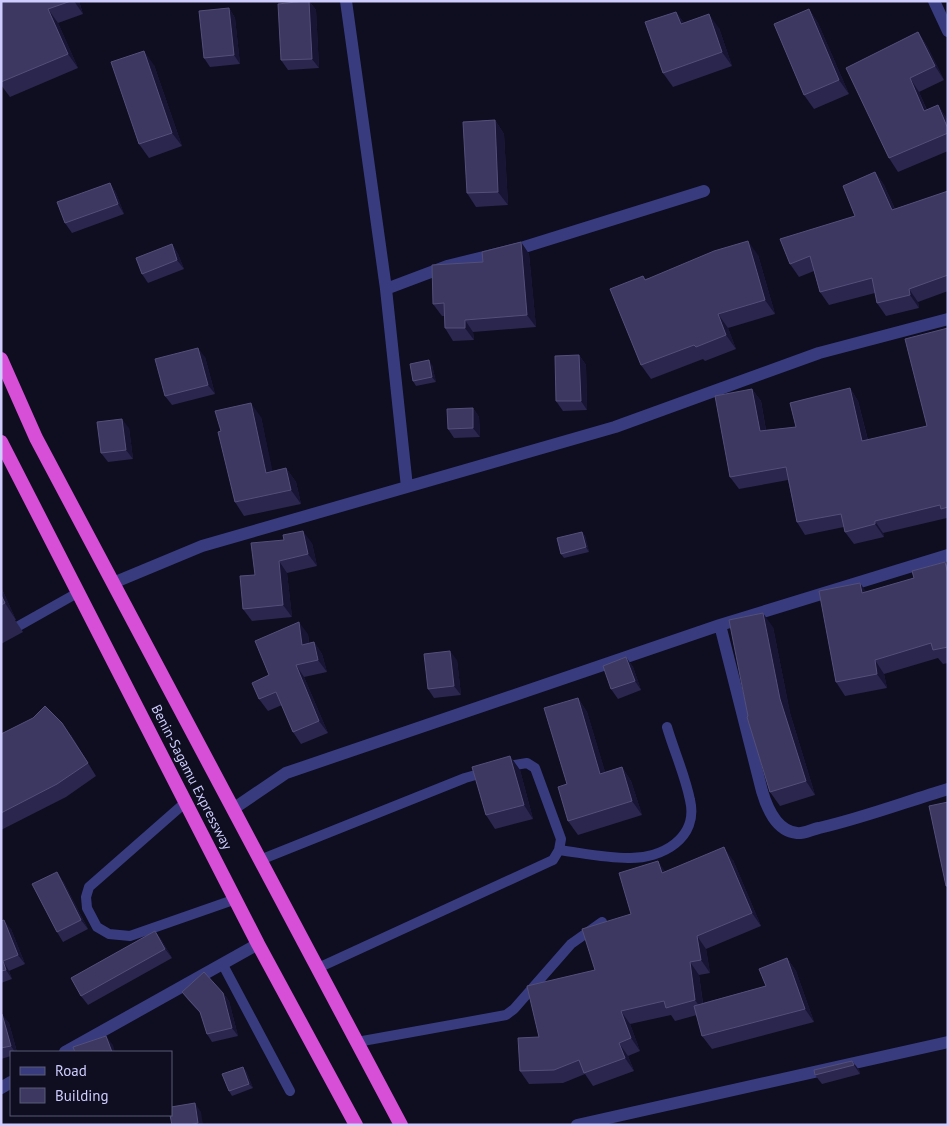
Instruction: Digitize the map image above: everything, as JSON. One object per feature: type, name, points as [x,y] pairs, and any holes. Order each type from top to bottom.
[{"type":"highway","points":[[1,359],[36,438],[401,1125]]},
{"type":"highway","name":"Benin-Sagamu Expressway","points":[[1,442],[187,801],[258,944],[356,1125]]},
{"type":"street","points":[[346,1],[386,289],[407,487]]},
{"type":"street","points":[[934,1],[948,31]]},
{"type":"street","points":[[386,289],[447,266],[521,248],[704,191]]},
{"type":"street","points":[[113,582],[202,546],[615,427],[819,353],[948,319]]},
{"type":"street","points":[[233,809],[286,773],[720,625],[948,555]]},
{"type":"street","points":[[720,625],[767,808],[775,820],[783,827],[797,833],[831,825],[948,789]]},
{"type":"street","points":[[67,1051],[258,944]]},
{"type":"street","points":[[577,1125],[948,1042]]},
{"type":"lane","points":[[1,636],[78,592]]},
{"type":"lane","points":[[559,850],[629,858],[648,856],[667,849],[684,838],[690,823],[691,801],[667,727]]},
{"type":"lane","points":[[260,860],[465,778],[518,763],[527,763],[535,768],[561,839],[559,850],[553,860],[318,968]]},
{"type":"lane","points":[[187,801],[89,886],[86,897],[87,908],[97,927],[109,934],[130,936],[236,899]]},
{"type":"lane","points":[[357,1042],[506,1015],[514,1010],[571,944],[602,922]]},
{"type":"lane","points":[[223,965],[290,1091]]},
{"type":"building","points":[[1,1],[71,1],[48,9],[68,54],[1,82]]},
{"type":"building","points":[[309,1],[312,59],[281,60],[278,4]]},
{"type":"building","points":[[229,8],[234,55],[204,58],[199,11]]},
{"type":"building","points":[[809,9],[839,80],[804,95],[774,24]]},
{"type":"building","points":[[676,12],[681,24],[709,14],[722,52],[663,73],[645,22]]},
{"type":"building","points":[[918,32],[935,66],[910,78],[924,111],[938,105],[948,133],[889,158],[846,68]]},
{"type":"building","points":[[144,51],[172,133],[139,144],[111,62]]},
{"type":"building","points":[[495,120],[498,192],[467,193],[463,122]]},
{"type":"building","points":[[875,172],[892,210],[948,191],[948,275],[909,289],[910,295],[877,303],[872,278],[820,292],[810,256],[790,264],[780,239],[855,216],[843,186]]},
{"type":"building","points":[[110,183],[118,204],[65,223],[57,202]]},
{"type":"building","points":[[748,241],[765,300],[718,314],[726,335],[641,365],[610,289],[643,276],[645,280],[714,251]]},
{"type":"building","points":[[521,242],[527,315],[465,320],[465,328],[445,328],[444,303],[433,304],[432,265],[483,262],[482,252]]},
{"type":"building","points":[[172,244],[177,260],[142,274],[136,258]]},
{"type":"building","points":[[948,328],[948,507],[941,509],[940,505],[875,521],[875,524],[845,532],[841,514],[797,522],[786,467],[730,477],[715,396],[752,389],[760,431],[796,427],[790,403],[850,388],[862,441],[927,426],[905,339]]},
{"type":"building","points":[[198,348],[208,385],[165,396],[155,359]]},
{"type":"building","points":[[579,355],[581,401],[556,401],[555,356]]},
{"type":"building","points":[[429,360],[432,377],[413,381],[410,364]]},
{"type":"building","points":[[251,403],[266,473],[286,468],[291,490],[235,502],[218,432],[221,431],[215,411]]},
{"type":"building","points":[[473,408],[473,428],[448,429],[447,409]]},
{"type":"building","points":[[122,419],[126,450],[101,453],[97,422]]},
{"type":"building","points":[[303,531],[308,554],[279,561],[283,605],[243,609],[240,576],[255,575],[251,543],[284,540],[283,535]]},
{"type":"building","points":[[582,532],[586,547],[561,554],[557,538]]},
{"type":"building","points":[[945,562],[948,574],[948,647],[933,650],[931,643],[875,660],[877,674],[836,682],[819,591],[860,583],[862,593],[914,578],[912,571]]},
{"type":"building","points":[[1,595],[5,603],[1,605]]},
{"type":"building","points":[[763,613],[780,699],[806,781],[770,792],[747,717],[729,620]]},
{"type":"building","points":[[299,622],[302,645],[314,642],[318,660],[296,665],[319,721],[293,732],[276,692],[259,699],[252,683],[269,675],[255,641]]},
{"type":"building","points":[[450,651],[454,686],[428,689],[424,654]]},
{"type":"building","points":[[626,657],[635,681],[611,689],[603,666]]},
{"type":"building","points":[[578,698],[600,774],[622,767],[632,801],[568,821],[558,787],[567,784],[544,708]]},
{"type":"building","points":[[45,706],[62,723],[88,763],[57,784],[1,813],[1,734],[33,718]]},
{"type":"building","points":[[510,756],[524,805],[486,815],[472,767]]},
{"type":"building","points":[[948,802],[948,886],[946,886],[929,806]]},
{"type":"building","points":[[724,847],[752,913],[697,936],[701,960],[690,962],[695,1000],[666,1008],[664,1001],[621,1011],[631,1038],[619,1043],[625,1058],[584,1073],[579,1060],[554,1070],[520,1071],[518,1038],[539,1037],[527,986],[595,970],[582,929],[631,914],[619,873],[658,861],[662,873]]},
{"type":"building","points":[[57,872],[81,920],[57,932],[32,884]]},
{"type":"building","points":[[4,920],[18,955],[3,961],[6,970],[1,971],[1,921]]},
{"type":"building","points":[[155,931],[165,949],[81,996],[71,978]]},
{"type":"building","points":[[787,958],[805,1009],[702,1036],[694,1006],[766,986],[759,969]]},
{"type":"building","points":[[204,972],[223,993],[232,1028],[207,1034],[200,1012],[182,992]]},
{"type":"building","points":[[1,1014],[11,1046],[1,1048]]},
{"type":"building","points":[[106,1036],[112,1051],[75,1051],[73,1047]]},
{"type":"building","points":[[852,1061],[854,1065],[815,1075],[814,1070]]},
{"type":"building","points":[[243,1067],[249,1084],[229,1091],[222,1074]]},
{"type":"building","points":[[195,1103],[198,1123],[172,1125],[170,1116],[172,1116],[172,1107]]}]
